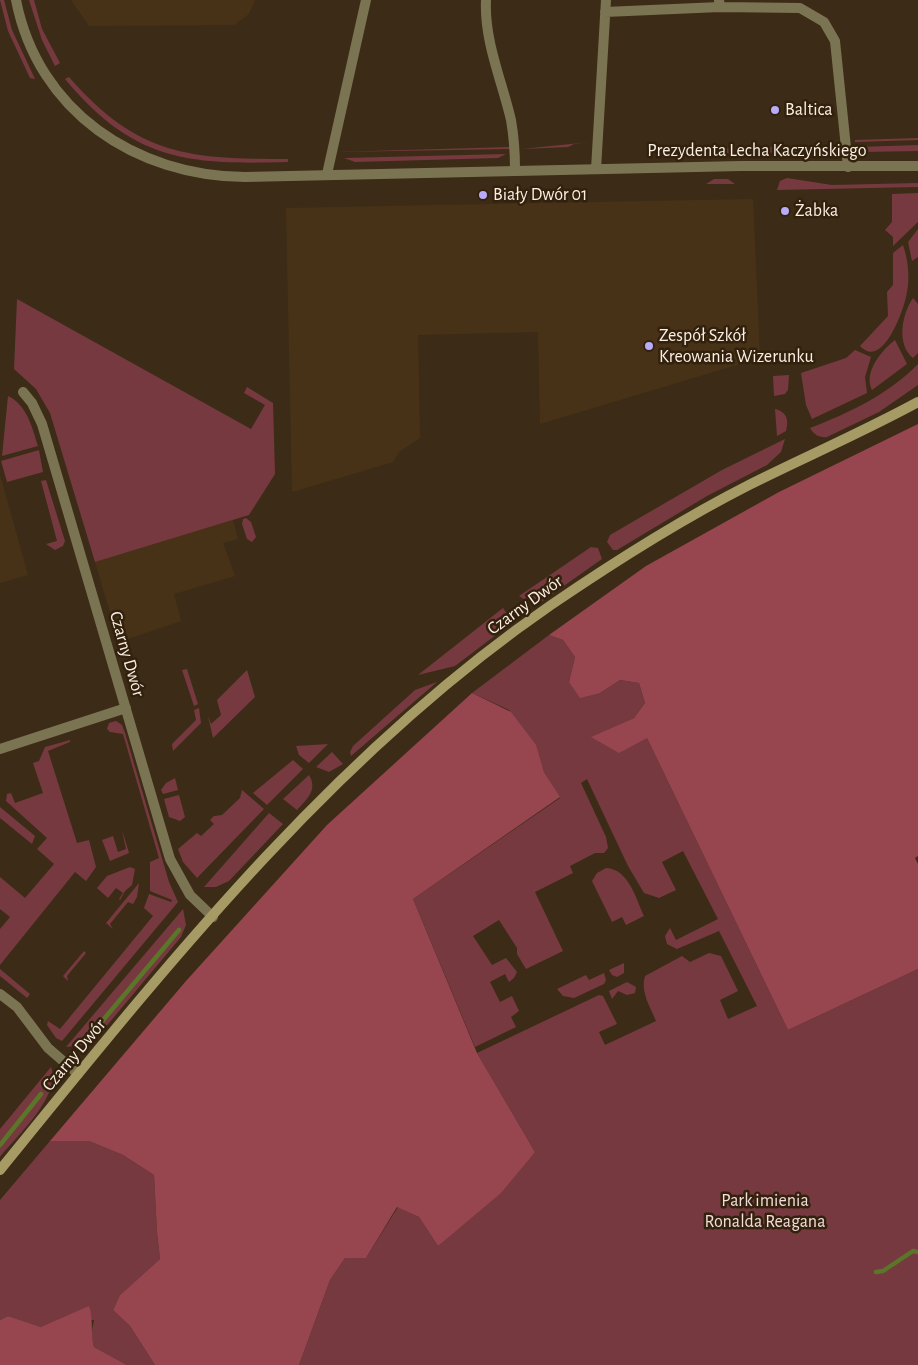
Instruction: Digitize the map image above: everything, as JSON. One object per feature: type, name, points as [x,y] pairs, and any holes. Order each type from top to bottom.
[{"type":"main road","name":"Czarny Dwór","points":[[0,1170],[78,1074],[213,917],[299,822],[365,756],[466,669],[548,607],[628,554],[708,507],[772,474],[863,432],[918,402]]},
{"type":"street","name":"Prezydenta Lecha Kaczyńskiego","points":[[16,0],[23,27],[44,71],[66,101],[104,135],[137,155],[173,168],[209,175],[264,176],[515,170],[918,166]]},
{"type":"street","points":[[327,174],[366,0]]},
{"type":"street","points":[[486,0],[485,14],[489,39],[511,121],[515,170]]},
{"type":"street","points":[[596,169],[606,0]]},
{"type":"street","points":[[605,12],[719,4],[790,7],[809,12],[824,22],[835,40],[848,167]]},
{"type":"street","name":"Czarny Dwór","points":[[23,392],[32,403],[42,424],[170,860],[190,895],[213,917]]},
{"type":"street","points":[[0,749],[126,708]]},
{"type":"street","points":[[0,994],[16,1007],[48,1048],[78,1074]]},
{"type":"shaded area","points":[[71,0],[255,0],[249,14],[234,25],[89,26]]},
{"type":"shaded area","name":"Zespół Szkół Kreowania Wizerunku","points":[[753,199],[760,358],[540,424],[538,332],[418,335],[420,438],[399,452],[393,462],[292,492],[286,208]]},
{"type":"shaded area","points":[[918,424],[918,856],[915,858],[918,864],[918,969],[788,1030],[647,738],[619,753],[591,737],[634,718],[645,703],[639,683],[620,680],[600,693],[580,698],[569,682],[575,657],[563,640],[549,635],[646,566],[779,492]]},
{"type":"shaded area","points":[[0,475],[28,575],[0,583]]},
{"type":"shaded area","points":[[233,520],[238,539],[223,543],[235,576],[174,594],[181,621],[119,642],[95,562]]},
{"type":"shaded area","points":[[472,693],[511,712],[536,745],[544,772],[560,797],[413,899],[477,1053],[535,1152],[501,1193],[438,1246],[419,1217],[397,1207],[366,1258],[345,1258],[330,1280],[299,1365],[155,1365],[130,1326],[113,1310],[120,1295],[160,1259],[154,1175],[123,1155],[89,1141],[50,1141],[186,981],[327,825]]},
{"type":"shaded area","points":[[89,1306],[94,1347],[127,1365],[0,1365],[0,1320],[8,1316],[41,1327]]},
{"type":"green space","points":[[0,0],[4,0],[12,30],[35,79],[30,78],[8,31]]},
{"type":"green space","points":[[29,0],[34,0],[42,29],[60,63],[55,66],[42,40]]},
{"type":"green space","points":[[69,77],[94,103],[118,123],[143,138],[167,148],[193,154],[222,157],[288,159],[288,162],[252,163],[191,159],[139,142],[114,127],[90,106],[65,79]]},
{"type":"green space","points":[[918,138],[918,140],[855,142],[855,140]]},
{"type":"green space","points":[[590,142],[574,144],[568,147],[522,149]]},
{"type":"green space","points":[[918,145],[918,151],[863,152],[858,150],[858,147]]},
{"type":"green space","points":[[765,146],[782,149],[833,147],[832,151],[723,154],[681,149],[681,147],[752,149]]},
{"type":"green space","points":[[510,147],[510,149],[336,152]]},
{"type":"green space","points":[[506,154],[498,158],[355,162],[344,158]]},
{"type":"green space","points":[[787,178],[832,185],[918,183],[918,187],[777,190],[780,181]]},
{"type":"green space","points":[[714,179],[728,179],[735,184],[706,184]]},
{"type":"green space","points":[[918,193],[918,222],[893,246],[893,237],[885,230],[892,222],[892,194]]},
{"type":"green space","points":[[918,229],[918,257],[912,261],[908,242]]},
{"type":"green space","points":[[903,245],[907,262],[908,280],[902,310],[891,334],[884,344],[877,350],[869,351],[860,346],[888,316],[887,292],[893,285],[893,253]]},
{"type":"green space","points":[[913,298],[918,304],[918,353],[913,358],[904,345],[902,329],[906,312]]},
{"type":"green space","points":[[17,299],[251,429],[265,405],[244,393],[247,387],[273,403],[275,474],[249,515],[95,562],[50,413],[36,389],[14,369]]},
{"type":"green space","points":[[895,340],[907,364],[872,390],[870,376],[875,362]]},
{"type":"green space","points":[[855,350],[871,357],[865,377],[867,393],[812,419],[806,405],[801,373],[846,358]]},
{"type":"green space","points":[[918,364],[918,385],[879,412],[827,437],[817,436],[810,428],[868,402],[894,385]]},
{"type":"green space","points":[[789,375],[788,390],[785,394],[774,396],[773,376]]},
{"type":"green space","points":[[8,396],[20,405],[28,417],[38,446],[2,456]]},
{"type":"green space","points":[[775,409],[785,414],[787,420],[786,431],[777,436]]},
{"type":"green space","points":[[785,439],[781,452],[767,465],[707,496],[617,550],[613,550],[607,542],[610,535],[722,470]]},
{"type":"green space","points":[[39,450],[43,472],[7,482],[1,461]]},
{"type":"green space","points":[[46,480],[65,541],[63,546],[55,550],[46,544],[57,541],[41,481]]},
{"type":"green space","points":[[246,518],[251,522],[256,537],[252,542],[247,539],[242,524],[243,519]]},
{"type":"green space","points":[[591,547],[598,548],[602,559],[541,602],[527,601],[519,596]]},
{"type":"green space","points":[[503,608],[510,618],[505,628],[455,666],[418,675]]},
{"type":"green space","name":"Park imienia Ronalda Reagana","points":[[549,635],[563,640],[575,657],[569,682],[600,693],[620,680],[639,683],[645,703],[634,718],[592,737],[647,738],[788,1030],[918,969],[918,1365],[299,1365],[330,1280],[345,1258],[366,1258],[398,1207],[419,1217],[438,1246],[535,1152],[477,1053],[599,995],[603,996],[617,1024],[599,1032],[605,1045],[656,1021],[645,994],[645,976],[682,956],[690,962],[709,953],[721,956],[738,991],[720,1000],[728,1019],[757,1006],[719,931],[677,949],[667,944],[665,936],[670,928],[676,940],[718,919],[683,851],[662,862],[676,890],[659,898],[644,893],[628,866],[587,779],[581,783],[606,837],[608,848],[604,853],[595,853],[570,866],[573,873],[535,892],[563,951],[526,969],[517,954],[517,948],[499,920],[473,936],[492,965],[506,958],[517,972],[509,982],[505,974],[490,982],[500,1002],[512,996],[519,1011],[511,1017],[516,1027],[475,1047],[413,899],[560,798],[544,772],[535,745],[509,710],[472,693]]},
{"type":"green space","points":[[187,669],[198,704],[194,706],[182,670]]},
{"type":"green space","points":[[247,670],[255,697],[213,738],[208,716],[211,724],[221,715],[217,700]]},
{"type":"green space","points":[[437,682],[351,756],[350,752],[353,746],[415,690]]},
{"type":"green space","points":[[199,708],[201,723],[173,751],[172,744],[196,720],[194,710]]},
{"type":"green space","points":[[116,721],[122,725],[125,733],[169,882],[178,902],[62,1041],[56,1038],[47,1025],[48,1021],[60,1029],[153,916],[144,908],[149,894],[171,902],[172,900],[150,891],[150,862],[159,858],[123,734],[110,732],[107,729],[109,723]]},
{"type":"green space","points":[[70,740],[70,742],[48,751],[77,843],[89,840],[96,867],[86,881],[75,872],[0,965],[0,929],[10,917],[0,909],[0,877],[25,898],[54,864],[37,849],[47,838],[6,801],[7,794],[11,793],[15,803],[43,793],[33,763],[39,761],[45,747]]},
{"type":"green space","points":[[328,744],[309,763],[299,755],[296,746]]},
{"type":"green space","points":[[332,752],[343,764],[329,772],[316,767]]},
{"type":"green space","points":[[293,760],[303,769],[267,805],[253,793]]},
{"type":"green space","points":[[309,775],[312,790],[308,798],[297,810],[283,799]]},
{"type":"green space","points":[[175,778],[178,790],[163,794],[161,790],[166,783]]},
{"type":"green space","points":[[242,790],[264,809],[197,878],[183,862],[178,849],[197,833],[201,836],[214,824],[210,820],[214,816],[222,815],[240,798]]},
{"type":"green space","points":[[179,795],[185,817],[180,821],[169,817],[164,799]]},
{"type":"green space","points":[[0,807],[35,836],[32,844],[0,818]]},
{"type":"green space","points":[[269,813],[283,824],[229,881],[216,887],[204,887]]},
{"type":"green space","points":[[122,830],[129,853],[110,861],[102,840],[113,836],[118,852],[126,849]]},
{"type":"green space","points":[[130,867],[135,869],[132,885],[125,891],[120,900],[123,893],[116,888],[108,898],[97,888],[107,876]]},
{"type":"green space","points":[[606,868],[614,870],[626,879],[635,894],[644,916],[626,925],[622,917],[612,922],[592,881],[597,873]]},
{"type":"green space","points":[[139,883],[137,897],[133,904],[128,902],[110,924],[113,929],[106,923]]},
{"type":"green space","points":[[183,909],[186,925],[181,937],[99,1035],[83,1045],[66,1047]]},
{"type":"green space","points":[[84,951],[86,953],[67,976],[68,981],[63,976]]},
{"type":"green space","points":[[624,963],[624,973],[617,977],[612,975],[609,970]]},
{"type":"green space","points":[[0,969],[30,994],[27,998],[0,976]]},
{"type":"green space","points":[[604,973],[606,980],[604,984],[574,998],[563,996],[557,989],[586,975],[589,980]]},
{"type":"green space","points":[[627,982],[636,987],[635,993],[627,995],[618,991],[612,999],[609,991]]},
{"type":"green space","points":[[51,1067],[53,1078],[44,1102],[27,1127],[0,1157],[0,1129]]},
{"type":"green space","points":[[50,1141],[89,1141],[123,1155],[154,1175],[160,1259],[120,1295],[113,1310],[130,1326],[155,1365],[127,1365],[94,1347],[91,1335],[94,1320],[59,1321],[41,1327],[8,1316],[0,1320],[0,1200]]},
{"type":"waterway","points":[[93,1032],[179,930]]},
{"type":"waterway","points":[[0,1145],[41,1094]]},
{"type":"waterway","points":[[876,1272],[883,1271],[913,1251],[918,1252]]},
{"type":"place","name":"Baltica","points":[[775,110]]},
{"type":"place","name":"Biały Dwór 01","points":[[483,195]]},
{"type":"place","name":"Żabka","points":[[785,211]]},
{"type":"place","name":"Zespół Szkół Kreowania Wizerunku","points":[[649,346]]}]
